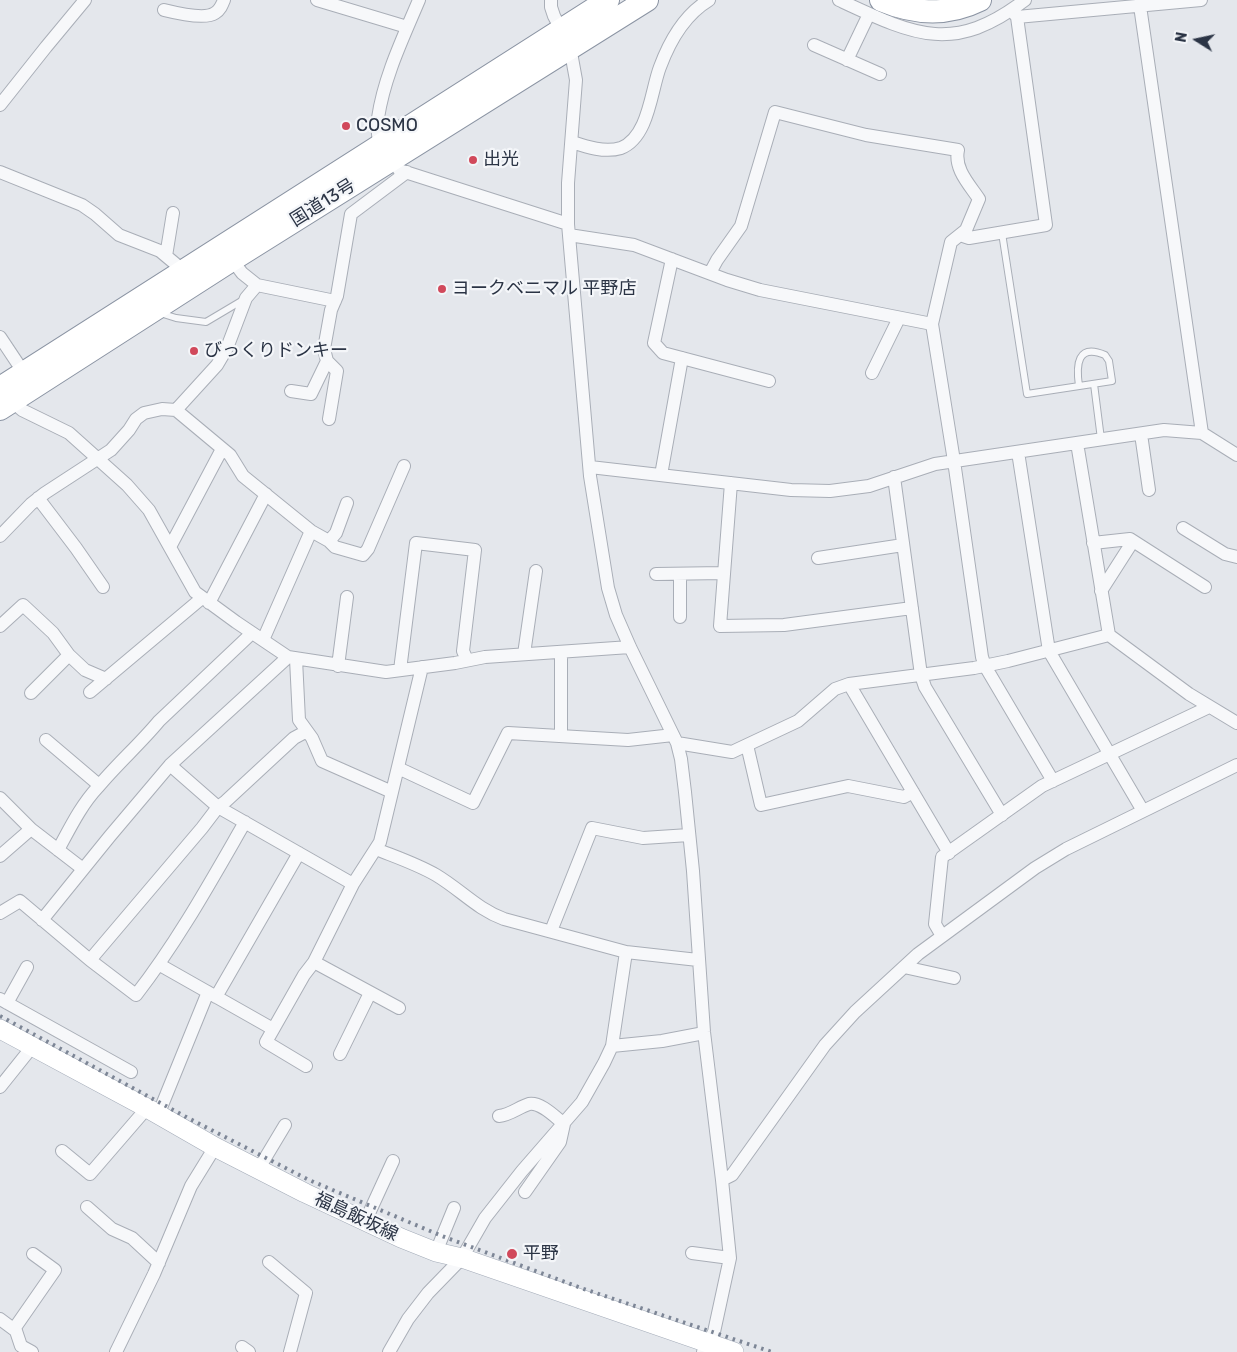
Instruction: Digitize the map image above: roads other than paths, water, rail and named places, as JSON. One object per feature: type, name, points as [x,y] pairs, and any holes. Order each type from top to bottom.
[{"type":"highway","name":"国道13号","points":[[4,400],[24,373],[184,271],[227,253],[392,160],[566,38],[608,0]]},
{"type":"highway","name":"国道13号","points":[[566,38],[647,0]]},
{"type":"highway","points":[[875,7],[937,12],[955,10],[980,0]]},
{"type":"highway","name":"国道13号","points":[[4,400],[153,311],[227,253]]},
{"type":"main road","name":"福島飯坂線","points":[[0,1029],[258,1170],[401,1238],[436,1252],[462,1258],[706,1348],[734,1352]]},
{"type":"street","points":[[0,105],[85,0]]},
{"type":"street","points":[[164,10],[194,16],[210,16],[220,10],[224,0]]},
{"type":"street","points":[[317,0],[407,27]]},
{"type":"street","points":[[418,0],[395,57],[377,120],[392,160],[568,230],[634,245],[760,290],[932,324]]},
{"type":"street","points":[[551,0],[551,7],[566,38],[576,80],[568,183],[568,230],[590,468],[608,588],[616,615],[630,647],[675,739],[682,768],[704,1033],[730,1258],[714,1332],[706,1348]]},
{"type":"street","points":[[572,142],[606,150],[622,147],[636,136],[649,107],[659,68],[672,39],[686,19],[709,0]]},
{"type":"street","points":[[839,0],[875,7],[894,26],[924,33],[944,35],[960,34],[1014,14],[1201,0]]},
{"type":"street","points":[[960,234],[969,238],[1046,226],[1014,14],[1025,0]]},
{"type":"street","points":[[1140,6],[1202,433]]},
{"type":"street","points":[[847,60],[875,7]]},
{"type":"street","points":[[814,45],[880,74]]},
{"type":"street","points":[[710,273],[741,226],[775,112],[866,135],[958,150],[956,158],[960,171],[979,199],[966,230],[951,242],[932,324],[982,657],[985,666],[1053,781]]},
{"type":"street","points":[[329,419],[337,371],[327,361],[324,349],[351,214],[392,160]]},
{"type":"street","points":[[0,172],[82,205],[95,214],[118,236],[160,251],[184,271]]},
{"type":"street","points":[[166,256],[173,213]]},
{"type":"street","points":[[227,253],[242,273],[257,285],[335,300]]},
{"type":"street","points":[[672,259],[654,343],[663,352],[769,381]]},
{"type":"street","points":[[176,410],[217,365],[227,348],[246,298],[257,285]]},
{"type":"street","points":[[872,373],[899,318]]},
{"type":"street","points":[[0,337],[24,373]]},
{"type":"street","points":[[661,475],[682,358]]},
{"type":"street","points":[[291,391],[311,394],[327,361]]},
{"type":"street","points":[[4,400],[69,433],[97,457],[127,484],[149,510],[195,592],[252,633],[292,658],[379,672],[485,657],[630,647]]},
{"type":"street","points":[[0,536],[38,498],[97,457],[111,450],[136,419],[144,413],[162,409],[176,410],[230,455],[243,476],[311,532],[335,547],[363,555],[368,549],[404,466]]},
{"type":"street","points":[[590,468],[791,490],[830,491],[869,486],[934,464],[1164,430],[1202,433],[1237,455]]},
{"type":"street","points":[[1141,434],[1149,490]]},
{"type":"street","points":[[1077,443],[1109,635],[1209,707],[1237,722]]},
{"type":"street","points":[[170,548],[222,449]]},
{"type":"street","points":[[1018,452],[1049,651],[1143,811]]},
{"type":"street","points":[[894,477],[921,675],[925,687],[1002,815]]},
{"type":"street","points":[[731,483],[720,626],[784,625],[912,608]]},
{"type":"street","points":[[90,692],[205,601],[266,494]]},
{"type":"street","points":[[38,498],[103,587]]},
{"type":"street","points":[[329,542],[336,534],[346,503]]},
{"type":"street","points":[[1183,528],[1225,554],[1237,557]]},
{"type":"street","points":[[263,640],[311,532]]},
{"type":"street","points":[[1093,542],[1130,539],[1206,587]]},
{"type":"street","points":[[1101,591],[1133,541]]},
{"type":"street","points":[[400,670],[416,543],[475,550],[463,651],[467,660]]},
{"type":"street","points":[[818,558],[903,546]]},
{"type":"street","points":[[524,654],[536,571]]},
{"type":"street","points":[[656,574],[724,573]]},
{"type":"street","points":[[680,574],[680,617]]},
{"type":"street","points":[[338,666],[347,597]]},
{"type":"street","points":[[0,626],[23,605],[53,634],[85,670],[106,679]]},
{"type":"street","points":[[58,850],[88,798],[99,785],[147,736],[159,721],[252,633]]},
{"type":"street","points":[[398,768],[473,803],[508,733],[628,740],[675,739],[732,752],[798,721],[835,689],[849,684],[985,666],[1109,635]]},
{"type":"street","points":[[561,652],[561,736]]},
{"type":"street","points":[[31,693],[70,655]]},
{"type":"street","points":[[292,658],[299,720],[307,731],[322,761],[392,792]]},
{"type":"street","points":[[42,920],[170,765],[292,658]]},
{"type":"street","points":[[306,1066],[266,1042],[304,975],[314,962],[353,884],[380,842],[422,667]]},
{"type":"street","points":[[849,684],[949,852]]},
{"type":"street","points":[[942,936],[935,924],[942,857],[1042,786],[1209,707]]},
{"type":"street","points":[[90,960],[218,807],[294,738],[307,731]]},
{"type":"street","points":[[46,740],[99,785]]},
{"type":"street","points":[[747,745],[761,804],[848,786],[904,797],[913,792]]},
{"type":"street","points":[[170,765],[218,807],[353,884]]},
{"type":"street","points":[[722,1180],[732,1175],[831,1038],[855,1012],[904,967],[942,936],[1035,868],[1066,849],[1237,765]]},
{"type":"street","points":[[0,798],[31,829],[83,869]]},
{"type":"street","points":[[0,914],[20,901],[90,960],[136,995],[160,965],[245,822]]},
{"type":"street","points":[[551,931],[592,828],[643,838],[689,835]]},
{"type":"street","points":[[0,856],[31,829]]},
{"type":"street","points":[[376,849],[421,867],[453,886],[488,913],[626,952],[698,960]]},
{"type":"street","points":[[62,1151],[90,1174],[152,1111],[212,994],[299,853]]},
{"type":"street","points":[[389,1352],[393,1342],[428,1293],[462,1258],[485,1218],[522,1171],[582,1102],[612,1046],[626,952]]},
{"type":"street","points":[[314,962],[398,1008]]},
{"type":"street","points":[[160,965],[273,1029]]},
{"type":"street","points":[[27,967],[4,1001],[131,1072]]},
{"type":"street","points":[[904,967],[954,978]]},
{"type":"street","points":[[340,1054],[370,993]]},
{"type":"street","points":[[612,1046],[662,1042],[704,1033]]},
{"type":"street","points":[[0,1087],[32,1047]]},
{"type":"street","points":[[499,1116],[506,1115],[530,1104],[539,1105],[564,1124]]},
{"type":"street","points":[[525,1192],[560,1142],[564,1124]]},
{"type":"street","points":[[258,1170],[285,1125]]},
{"type":"street","points":[[116,1352],[159,1263],[192,1186],[215,1147]]},
{"type":"street","points":[[365,1222],[394,1161]]},
{"type":"street","points":[[87,1207],[112,1229],[132,1238],[159,1263]]},
{"type":"street","points":[[436,1252],[454,1208]]},
{"type":"street","points":[[692,1253],[730,1258]]},
{"type":"street","points":[[14,1329],[56,1270],[33,1254]]},
{"type":"street","points":[[269,1262],[306,1292],[290,1352]]},
{"type":"street","points":[[0,1319],[16,1331],[23,1350]]},
{"type":"lane","points":[[1002,232],[1027,394],[1112,381],[1109,361],[1105,355],[1090,352],[1083,354],[1077,369],[1079,386]]},
{"type":"lane","points":[[153,311],[176,318],[206,322],[246,298]]},
{"type":"lane","points":[[1094,384],[1101,440]]},
{"type":"railway","points":[[0,1016],[188,1118],[309,1180],[442,1236],[581,1288],[772,1352]]},
{"type":"place","name":"COSMO","points":[[346,126]]},
{"type":"place","name":"出光","points":[[473,160]]},
{"type":"place","name":"ヨークベニマル 平野店","points":[[442,289]]},
{"type":"place","name":"びっくりドンキー","points":[[194,351]]},
{"type":"place","name":"平野","points":[[512,1254]]}]
